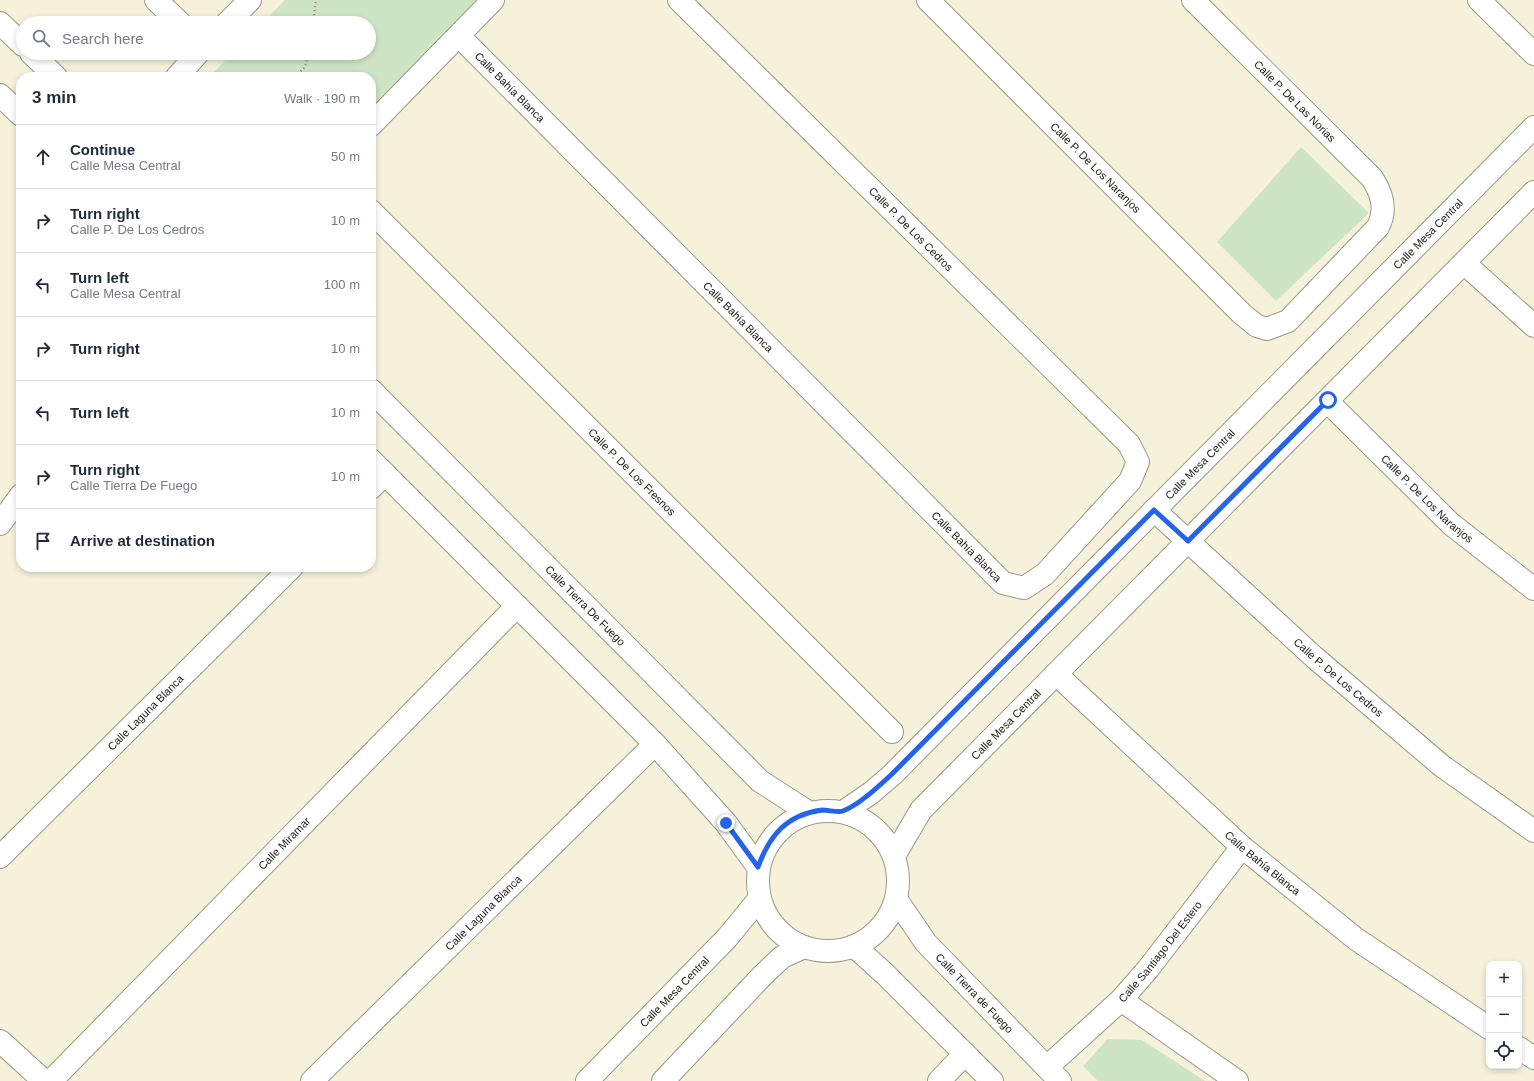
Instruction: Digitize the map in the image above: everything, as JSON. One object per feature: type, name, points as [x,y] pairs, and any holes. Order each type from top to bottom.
[{"type":"street","points":[[156,0],[173,16]]},
{"type":"street","points":[[234,16],[250,0]]},
{"type":"street","points":[[376,120],[494,0]]},
{"type":"street","name":"Calle P. De Los Cedros","points":[[679,0],[1129,444],[1138,462],[1130,481],[1045,574],[1024,588]]},
{"type":"street","name":"Calle P. De Los Naranjos","points":[[928,0],[1242,314],[1257,326],[1267,329],[1288,321],[1378,227],[1383,209]]},
{"type":"street","name":"Calle P. De Las Norias","points":[[1193,0],[1372,178],[1383,197],[1383,209]]},
{"type":"street","points":[[1479,0],[1534,54]]},
{"type":"street","points":[[0,23],[16,38]]},
{"type":"street","name":"Calle Bahía Blanca","points":[[459,36],[1003,583],[1024,588]]},
{"type":"street","points":[[38,60],[51,72]]},
{"type":"street","points":[[181,72],[192,60]]},
{"type":"street","points":[[0,95],[16,110]]},
{"type":"street","name":"Calle Mesa Central","points":[[842,812],[871,793],[892,774],[1534,127]]},
{"type":"street","name":"Calle Mesa Central","points":[[894,856],[921,810],[1534,192]]},
{"type":"street","name":"Calle P. De Los Fresnos","points":[[376,216],[892,732]]},
{"type":"street","points":[[1464,263],[1534,326]]},
{"type":"street","name":"Calle Tierra De Fuego","points":[[376,395],[760,780],[808,812]]},
{"type":"street","name":"Calle P. De Los Naranjos","points":[[1328,400],[1452,524],[1534,589]]},
{"type":"street","points":[[376,474],[517,606],[655,744],[726,823],[758,867]]},
{"type":"street","points":[[0,524],[16,501]]},
{"type":"street","name":"Calle P. De Los Cedros","points":[[1154,510],[1314,657],[1442,766],[1534,831]]},
{"type":"street","name":"Calle Laguna Blanca","points":[[0,858],[287,572]]},
{"type":"street","name":"Calle Miramar","points":[[51,1081],[517,606]]},
{"type":"street","name":"Calle Bahía Blanca","points":[[1056,674],[1242,847],[1356,939],[1486,1026]]},
{"type":"street","name":"Calle Laguna Blanca","points":[[312,1081],[655,744]]},
{"type":"street","points":[[825,810],[842,812],[859,818],[874,827],[886,840],[894,856],[898,878],[896,900],[887,919],[873,935],[854,946],[838,950],[821,951],[804,947],[784,936],[768,920],[759,900],[756,883],[758,867],[764,848],[776,832],[790,820],[808,812],[825,810]]},
{"type":"street","name":"Calle Santiago Del Estero","points":[[1237,1081],[1121,1000],[1148,969],[1242,847]]},
{"type":"street","name":"Calle Mesa Central","points":[[587,1081],[727,938],[759,900]]},
{"type":"street","name":"Calle Tierra de Fuego","points":[[896,900],[926,943],[1053,1074]]},
{"type":"street","points":[[854,946],[885,974],[992,1081]]},
{"type":"street","points":[[663,1081],[762,976],[782,957],[804,947]]},
{"type":"street","points":[[1053,1074],[1121,1000]]},
{"type":"street","points":[[0,1041],[44,1081]]},
{"type":"street","points":[[1522,1050],[1534,1058]]},
{"type":"street","points":[[939,1081],[965,1054]]},
{"type":"path","points":[[314,16],[316,0]]},
{"type":"path","points":[[300,72],[305,67],[307,60]]},
{"type":"green space","points":[[285,0],[481,0],[376,108],[376,72],[214,72],[226,60],[376,60],[376,16],[269,16]]},
{"type":"green space","points":[[1301,147],[1369,213],[1276,301],[1217,242]]},
{"type":"green space","points":[[1108,1039],[1142,1040],[1205,1081],[1098,1081],[1083,1066]]},
{"type":"route","points":[[726,823],[758,867],[764,848],[776,832],[790,820],[808,812],[825,810],[842,812],[871,793],[892,774],[1154,510],[1188,541],[1328,400]]}]
